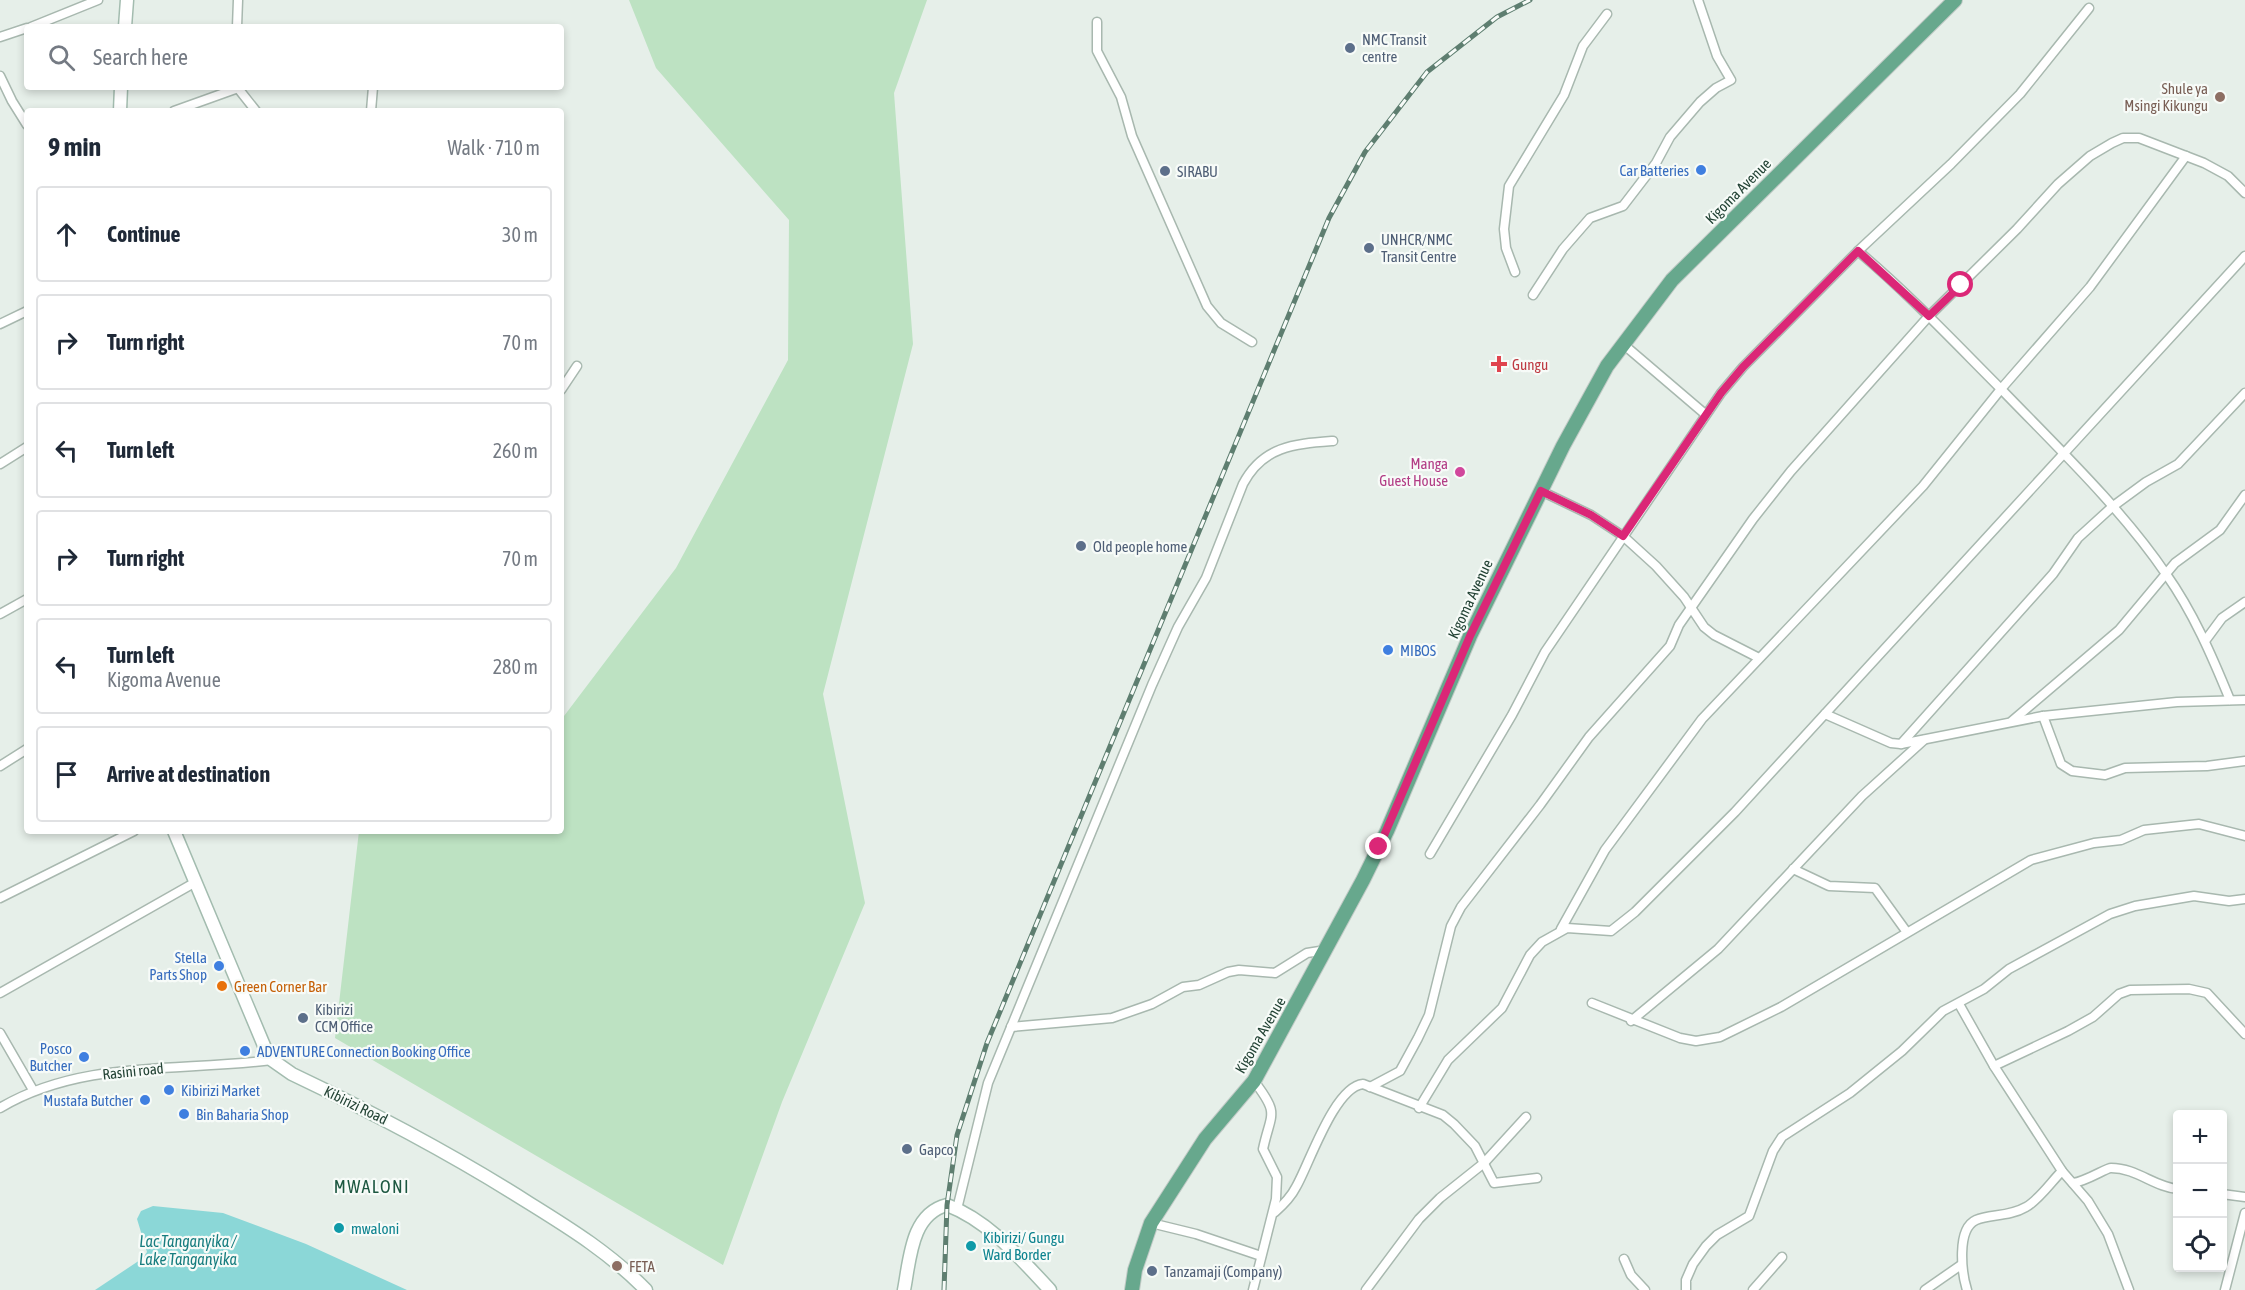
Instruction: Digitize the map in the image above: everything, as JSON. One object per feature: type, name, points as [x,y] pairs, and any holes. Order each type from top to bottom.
[{"type":"main road","name":"Kigoma Avenue","points":[[1132,1290],[1135,1270],[1151,1223],[1205,1139],[1254,1082],[1326,950],[1387,831],[1470,636],[1541,491],[1607,366],[1672,280],[1955,0]]},
{"type":"street","points":[[39,24],[98,0]]},
{"type":"street","points":[[125,24],[127,0]]},
{"type":"street","points":[[237,24],[238,0]]},
{"type":"street","points":[[1533,294],[1563,249],[1590,218],[1623,206],[1656,164],[1670,137],[1701,102],[1716,88],[1731,80],[1717,56],[1698,0]]},
{"type":"street","points":[[1430,854],[1512,715],[1545,652],[1706,414],[1743,367],[1858,251],[2020,94],[2090,8]]},
{"type":"street","points":[[1515,272],[1506,248],[1504,230],[1509,186],[1564,95],[1583,46],[1607,14]]},
{"type":"street","points":[[1097,22],[1099,55],[1121,97],[1132,136],[1208,306],[1221,323],[1252,342]]},
{"type":"street","points":[[0,37],[24,30]]},
{"type":"street","points":[[0,76],[24,120]]},
{"type":"street","points":[[120,108],[121,90]]},
{"type":"street","points":[[182,108],[232,90]]},
{"type":"street","points":[[240,90],[254,108]]},
{"type":"street","points":[[371,108],[373,90]]},
{"type":"street","points":[[1370,1087],[1400,1071],[1418,1038],[1429,1015],[1451,926],[1461,908],[1540,805],[1588,737],[1670,646],[1679,625],[1753,519],[1791,471],[1929,316],[2017,229],[2058,184],[2090,156],[2123,138],[2139,138],[2186,156],[2228,176],[2245,193]]},
{"type":"street","points":[[1419,1108],[1448,1060],[1502,1008],[1530,955],[1542,942],[1561,929],[1605,850],[1702,719],[1847,569],[1923,486],[2001,389],[2090,287],[2186,156]]},
{"type":"street","points":[[1858,251],[1929,316],[2065,453],[2112,507],[2166,573],[2205,641],[2230,699]]},
{"type":"street","points":[[1561,929],[1614,930],[1694,854],[1826,714],[2065,453],[2095,417],[2215,292],[2245,256]]},
{"type":"street","points":[[0,324],[24,312]]},
{"type":"street","points":[[1623,344],[1706,414]]},
{"type":"street","points":[[564,386],[577,366]]},
{"type":"street","points":[[1901,744],[2053,574],[2078,538],[2112,507],[2146,482],[2178,464],[2245,393]]},
{"type":"street","points":[[957,1209],[982,1104],[1011,1028],[1152,685],[1178,627],[1206,578],[1250,470],[1260,460],[1286,447],[1333,441]]},
{"type":"street","points":[[0,464],[24,449]]},
{"type":"street","points":[[1541,491],[1591,515],[1623,536],[1656,566],[1692,608],[1704,627],[1714,635],[1760,658]]},
{"type":"street","points":[[2012,721],[2119,630],[2166,573],[2188,553],[2220,530],[2245,495]]},
{"type":"street","points":[[0,614],[24,601]]},
{"type":"street","points":[[2205,641],[2222,618],[2245,602]]},
{"type":"street","points":[[1826,714],[1891,743],[1901,744],[2043,716],[2230,699],[2245,700]]},
{"type":"street","points":[[2043,716],[2061,764],[2072,771],[2105,775],[2125,768],[2207,766],[2245,761]]},
{"type":"street","points":[[1631,1021],[1718,949],[1862,796],[1924,740]]},
{"type":"street","points":[[0,766],[24,751]]},
{"type":"street","points":[[1592,1003],[1631,1021],[1680,1038],[1696,1041],[1720,1037],[1781,1007],[1906,931],[2031,860],[2094,843],[2121,840],[2145,830],[2199,824],[2245,836]]},
{"type":"street","points":[[0,898],[128,834]]},
{"type":"street","points":[[175,834],[246,1007],[272,1060]]},
{"type":"street","points":[[1793,869],[1829,886],[1875,888],[1906,931]]},
{"type":"street","points":[[0,993],[194,884]]},
{"type":"street","points":[[1686,1290],[1686,1280],[1693,1264],[1706,1246],[1717,1235],[1749,1216],[1773,1151],[1782,1137],[1831,1107],[1902,1051],[1943,1011],[1959,1004],[2008,969],[2110,914],[2135,906],[2194,896],[2229,901],[2245,899]]},
{"type":"street","points":[[1011,1028],[1112,1018],[1152,1004],[1183,987],[1199,985],[1228,972],[1246,970],[1275,973],[1307,953],[1326,950]]},
{"type":"street","points":[[1994,1066],[2077,1026],[2093,1017],[2119,994],[2130,990],[2188,989],[2207,993],[2245,1034]]},
{"type":"street","points":[[1959,1004],[1994,1066],[2062,1171],[2088,1201],[2108,1234],[2129,1290]]},
{"type":"street","points":[[0,1033],[33,1090]]},
{"type":"street","name":"Rasini road","points":[[0,1108],[33,1090],[65,1081],[119,1071],[272,1060]]},
{"type":"street","name":"Kibirizi Road","points":[[272,1060],[292,1074],[459,1159],[583,1237],[615,1260],[646,1290]]},
{"type":"street","points":[[1253,1290],[1275,1212],[1277,1177],[1263,1149],[1271,1124],[1272,1108],[1254,1082]]},
{"type":"street","points":[[1275,1212],[1296,1187],[1322,1128],[1357,1084],[1443,1115],[1470,1141],[1494,1183],[1537,1178]]},
{"type":"street","points":[[1366,1290],[1419,1219],[1440,1198],[1484,1163],[1526,1117]]},
{"type":"street","points":[[2073,1183],[2085,1182],[2111,1168],[2139,1173],[2167,1188],[2173,1189]]},
{"type":"street","points":[[1967,1290],[1961,1265],[1969,1226],[1973,1222],[2024,1208],[2062,1171]]},
{"type":"street","points":[[2227,1195],[2245,1197]]},
{"type":"street","points":[[904,1290],[910,1256],[922,1222],[927,1214],[947,1205],[957,1209],[992,1233],[1050,1290]]},
{"type":"street","points":[[2226,1290],[2245,1214]]},
{"type":"street","points":[[1151,1223],[1196,1234],[1262,1256]]},
{"type":"street","points":[[1753,1290],[1782,1257]]},
{"type":"street","points":[[1624,1259],[1631,1275],[1645,1290]]},
{"type":"street","points":[[1926,1290],[1961,1265]]},
{"type":"green space","points":[[629,0],[927,0],[894,93],[913,344],[823,694],[865,903],[782,1102],[723,1265],[335,1038],[359,834],[564,834],[564,716],[676,568],[788,360],[789,220],[656,68]]},
{"type":"water","name":"Lac Tanganyika / Lake Tanganyika","points":[[153,1206],[223,1213],[306,1244],[407,1290],[95,1290],[143,1258],[147,1252],[137,1219],[141,1211]]},
{"type":"railway","points":[[944,1290],[947,1205],[957,1135],[987,1043],[1329,218],[1365,152],[1427,72],[1497,17],[1530,0]]},
{"type":"place","name":"NMC Transit centre","points":[[1350,48]]},
{"type":"place","name":"Shule ya Msingi Kikungu","points":[[2220,97]]},
{"type":"place","name":"Car Batteries","points":[[1701,170]]},
{"type":"place","name":"SIRABU","points":[[1165,171]]},
{"type":"place","name":"UNHCR/NMC Transit Centre","points":[[1369,248]]},
{"type":"place","name":"Gungu","points":[[1499,364]]},
{"type":"place","name":"Manga Guest House","points":[[1460,472]]},
{"type":"place","name":"Old people home","points":[[1081,546]]},
{"type":"place","name":"MIBOS","points":[[1388,650]]},
{"type":"place","name":"Stella Parts Shop","points":[[219,966]]},
{"type":"place","name":"Green Corner Bar","points":[[222,986]]},
{"type":"place","name":"Kibirizi CCM Office","points":[[303,1018]]},
{"type":"place","name":"ADVENTURE Connection Booking Office","points":[[245,1051]]},
{"type":"place","name":"Posco Butcher","points":[[84,1057]]},
{"type":"place","name":"Kibirizi Market","points":[[169,1090]]},
{"type":"place","name":"Mustafa Butcher","points":[[145,1100]]},
{"type":"place","name":"Bin Baharia Shop","points":[[184,1114]]},
{"type":"place","name":"Gapco","points":[[907,1149]]},
{"type":"place","name":"mwaloni","points":[[339,1228]]},
{"type":"place","name":"Kibirizi/ Gungu Ward Border","points":[[971,1246]]},
{"type":"place","name":"FETA","points":[[617,1266]]},
{"type":"place","name":"Tanzamaji (Company)","points":[[1152,1271]]},
{"type":"district","name":"MWALONI","points":[[372,1186]]},
{"type":"route","points":[[1379,847],[1470,636],[1541,491],[1591,515],[1623,536],[1660,486],[1721,393],[1743,367],[1858,251],[1886,274],[1929,316],[1961,285]]}]
